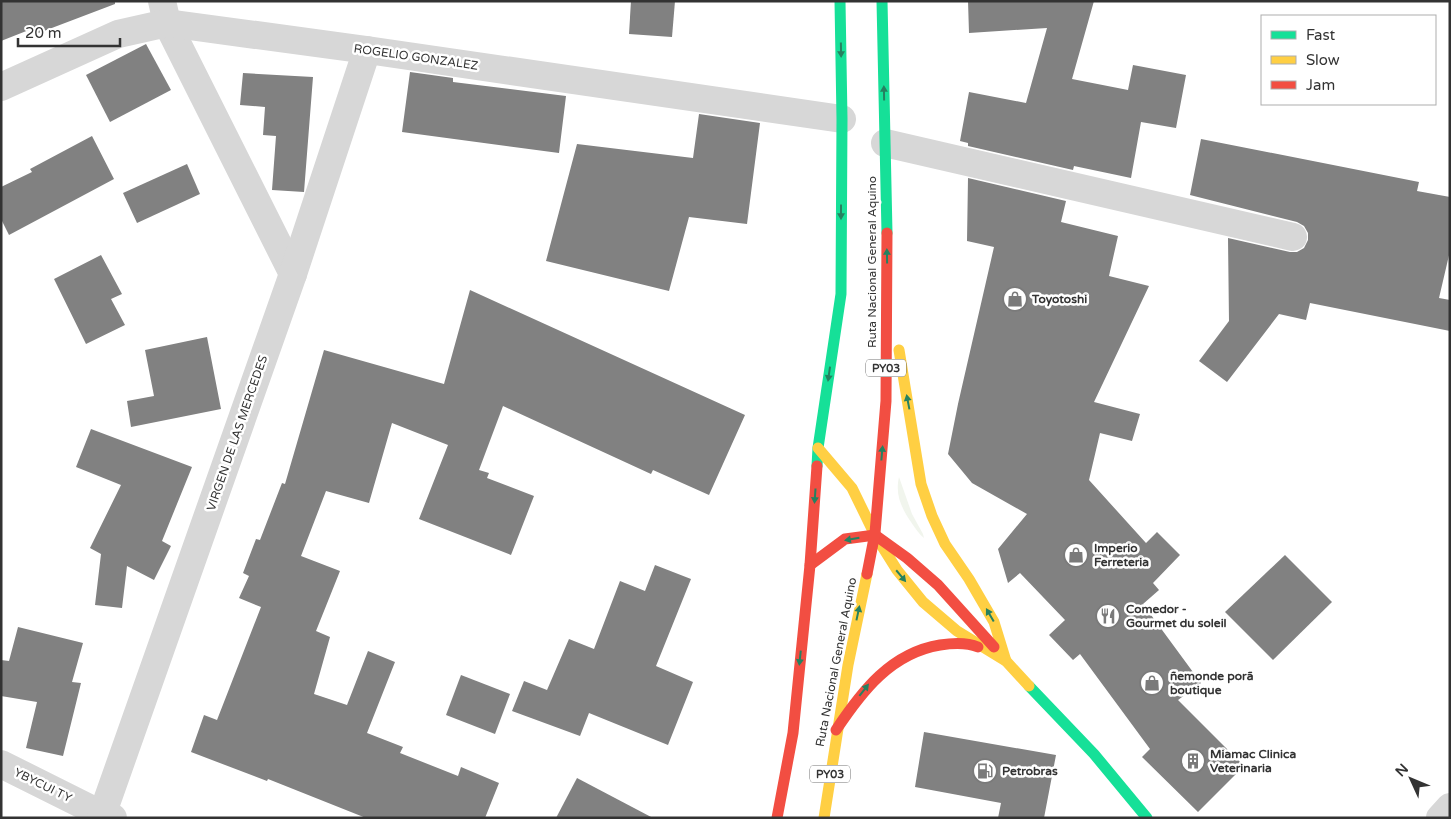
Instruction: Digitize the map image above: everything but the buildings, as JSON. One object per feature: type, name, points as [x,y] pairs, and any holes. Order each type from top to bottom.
[{"type":"main road","points":[[777,818],[792,733],[810,565],[818,448],[841,294],[842,119],[840,1]]},
{"type":"main road","name":"Ruta Nacional General Aquino","points":[[824,818],[836,730],[852,641],[875,535],[886,411],[886,143],[882,1]]},
{"type":"main road","points":[[887,283],[921,484],[932,516],[945,544],[969,579],[994,622],[1006,661]]},
{"type":"main road","points":[[818,448],[852,488],[875,535],[897,570],[923,602],[957,631],[1006,661]]},
{"type":"main road","points":[[810,565],[845,539],[875,535],[907,558],[938,585],[970,619],[1006,661],[1094,754],[1147,818]]},
{"type":"main road","points":[[836,730],[874,678],[902,657],[935,645],[970,642],[1006,661]]},
{"type":"street","name":"ROGELIO GONZALEZ","points":[[1,87],[164,12],[367,50],[842,119]]},
{"type":"street","points":[[164,12],[292,274]]},
{"type":"street","name":"VIRGEN DE LAS MERCEDES","points":[[106,817],[367,50]]},
{"type":"street","points":[[886,143],[1293,237]]},
{"type":"street","name":"YBYCUI TY","points":[[1,764],[106,817]]},
{"type":"street","points":[[1440,818],[1450,807]]},
{"type":"shaded area","points":[[899,477],[912,514],[924,538],[907,516],[902,506],[898,495]]},
{"type":"traffic: fast","points":[[817,466],[841,294],[842,119],[840,1]]},
{"type":"traffic: fast","points":[[882,1],[887,233]]},
{"type":"traffic: fast","points":[[1029,686],[1094,754],[1147,818]]},
{"type":"traffic: slow","points":[[899,350],[921,484],[932,516],[945,544],[969,579],[994,622],[1006,661]]},
{"type":"traffic: slow","points":[[818,448],[852,488],[875,535],[897,570],[923,602],[957,631],[1006,661],[1029,686]]},
{"type":"traffic: slow","points":[[824,818],[848,665],[867,574]]},
{"type":"traffic: jam","points":[[867,574],[875,533],[886,401],[887,233]]},
{"type":"traffic: jam","points":[[777,818],[793,733],[810,565],[817,466]]},
{"type":"traffic: jam","points":[[810,565],[845,539],[875,535],[907,558],[938,585],[994,647]]},
{"type":"traffic: jam","points":[[836,730],[867,688],[892,665],[907,656],[923,649],[945,644],[955,643],[978,647]]},
{"type":"place","name":"Toyotoshi","points":[[1015,299]]},
{"type":"place","name":"Imperio Ferreteria","points":[[1076,555]]},
{"type":"place","name":"Comedor - Gourmet du soleil","points":[[1108,616]]},
{"type":"place","name":"ñemonde porã boutique","points":[[1152,683]]},
{"type":"place","name":"Miamac Clinica Veterinaria","points":[[1193,761]]},
{"type":"place","name":"Petrobras","points":[[985,771]]}]
